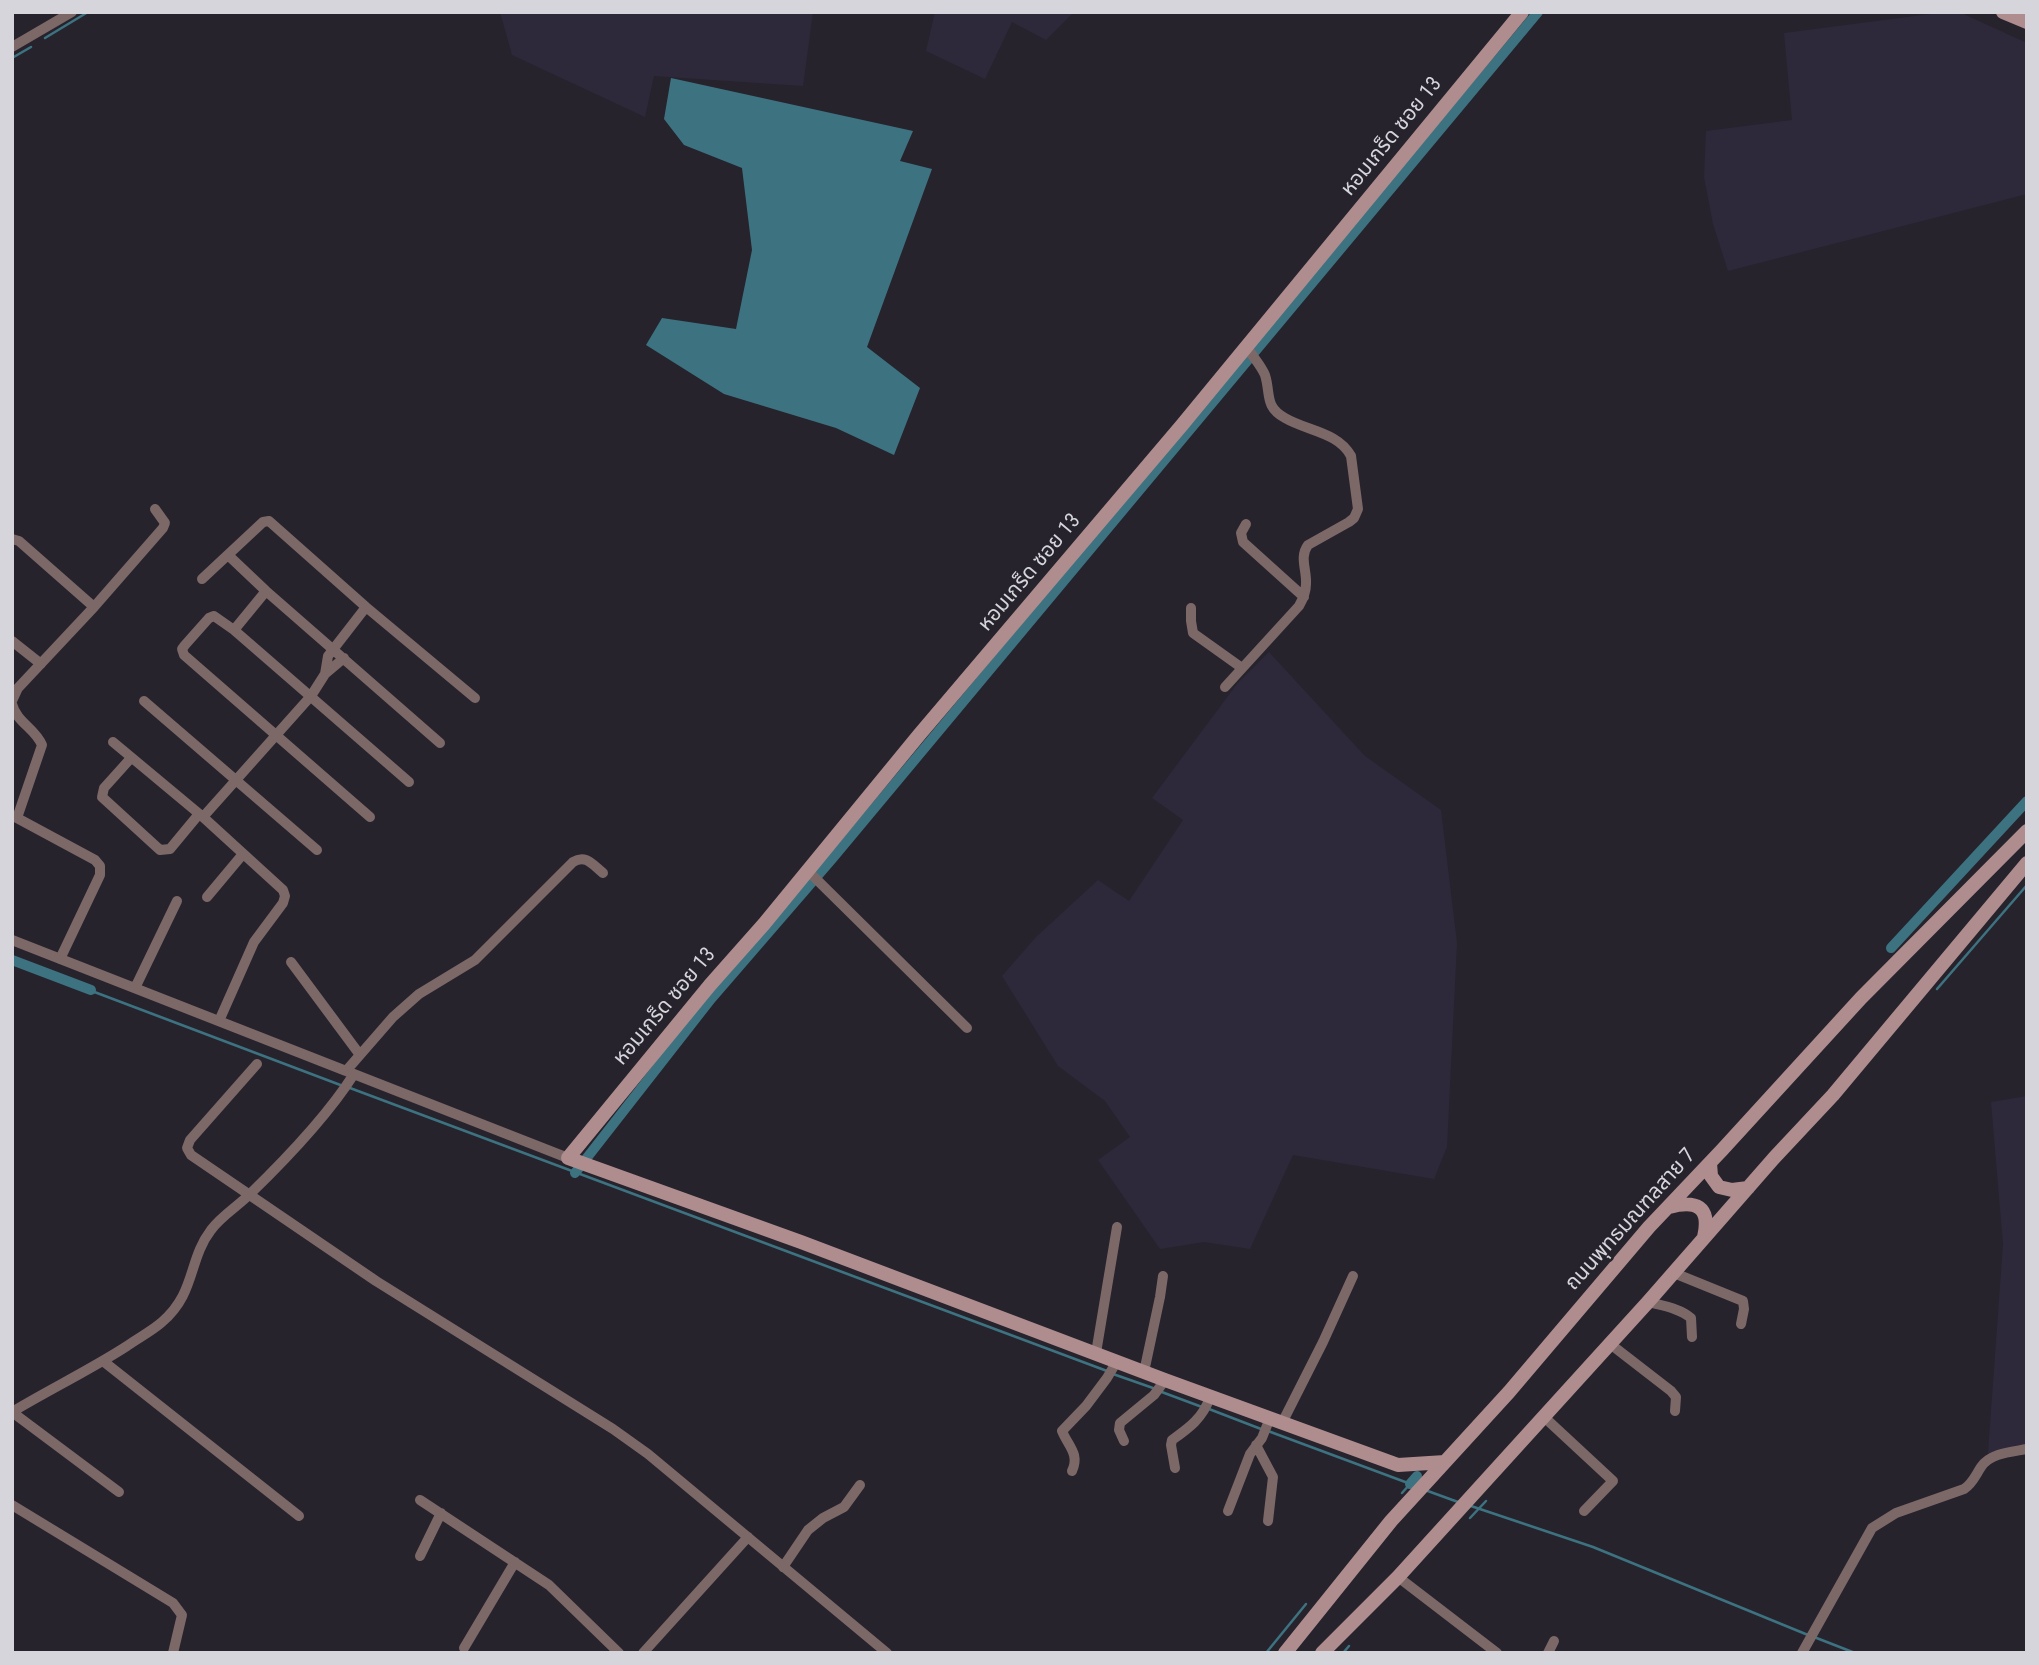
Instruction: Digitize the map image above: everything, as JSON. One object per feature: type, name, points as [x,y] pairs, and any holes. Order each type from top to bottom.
[{"type":"street","points":[[12,47],[72,12]]},
{"type":"street","name":"หอมเกร็ด ซอย 13","points":[[578,1162],[710,985],[764,924],[814,876],[919,735],[1250,353],[1521,12]]},
{"type":"street","points":[[2003,12],[2027,22]]},
{"type":"street","points":[[1225,687],[1286,621],[1304,597],[1304,551],[1316,540],[1349,522],[1357,514],[1351,456],[1336,439],[1283,417],[1269,402],[1264,374],[1250,353]]},
{"type":"street","points":[[60,959],[100,875],[100,866],[95,860],[17,818],[42,745],[38,736],[20,720],[12,702],[18,688],[163,528],[164,519],[155,509]]},
{"type":"street","points":[[202,579],[263,522],[269,521],[475,698]]},
{"type":"street","points":[[1246,524],[1241,533],[1243,542],[1304,597]]},
{"type":"street","points":[[12,539],[19,541],[94,607]]},
{"type":"street","points":[[228,555],[440,743]]},
{"type":"street","points":[[234,630],[266,591]]},
{"type":"street","points":[[325,674],[328,656],[366,607]]},
{"type":"street","points":[[1191,608],[1193,633],[1241,668]]},
{"type":"street","points":[[370,817],[184,655],[185,645],[209,618],[214,616],[234,630],[409,782]]},
{"type":"street","points":[[12,641],[41,664]]},
{"type":"street","points":[[131,758],[104,788],[102,797],[160,850],[170,849],[237,781],[311,696],[325,674],[344,658]]},
{"type":"street","points":[[144,701],[317,850]]},
{"type":"street","points":[[113,742],[283,890],[283,903],[254,942],[219,1021]]},
{"type":"street","name":"ถนนพุทธมณฑลสาย 7","points":[[1285,1653],[1411,1498],[1431,1478],[1430,1462],[1509,1392],[1649,1227],[1861,998],[2027,831]]},
{"type":"street","points":[[207,897],[243,854]]},
{"type":"street","points":[[119,1492],[12,1412],[103,1361],[161,1324],[178,1306],[204,1240],[212,1227],[249,1195],[339,1097],[360,1055],[393,1017],[419,994],[475,960],[573,862],[579,858],[586,859],[603,873]]},
{"type":"street","points":[[1322,1653],[1398,1577],[1833,1095],[2027,863]]},
{"type":"street","points":[[814,876],[967,1028]]},
{"type":"street","points":[[135,988],[177,901]]},
{"type":"street","points":[[12,940],[219,1021],[350,1076],[1096,1353],[1115,1364],[1144,1372],[1160,1388],[1209,1400],[1398,1465],[1430,1462]]},
{"type":"street","points":[[291,962],[360,1055]]},
{"type":"street","points":[[257,1064],[196,1131],[187,1148],[191,1155],[376,1281],[613,1429],[648,1454],[887,1653]]},
{"type":"street","points":[[1710,1163],[1711,1176],[1719,1187],[1731,1190],[1748,1188]]},
{"type":"street","points":[[1667,1208],[1685,1203],[1697,1206],[1704,1215],[1707,1226],[1704,1238]]},
{"type":"street","points":[[1096,1353],[1117,1227]]},
{"type":"street","points":[[1674,1273],[1743,1301],[1741,1324]]},
{"type":"street","points":[[1144,1372],[1163,1276]]},
{"type":"street","points":[[1228,1511],[1250,1454],[1323,1342],[1353,1276]]},
{"type":"street","points":[[1648,1302],[1686,1314],[1691,1318],[1692,1337]]},
{"type":"street","points":[[1609,1343],[1671,1391],[1676,1397],[1675,1411]]},
{"type":"street","points":[[103,1361],[299,1516]]},
{"type":"street","points":[[1072,1471],[1076,1457],[1062,1431],[1086,1406],[1115,1364]]},
{"type":"street","points":[[1124,1441],[1119,1430],[1120,1423],[1160,1388]]},
{"type":"street","points":[[1175,1468],[1172,1440],[1196,1423],[1209,1400]]},
{"type":"street","points":[[1543,1416],[1613,1481],[1584,1511]]},
{"type":"street","points":[[1259,1441],[1273,1477],[1268,1521]]},
{"type":"street","points":[[1805,1649],[1872,1528],[1896,1513],[1964,1489],[1971,1484],[1980,1468],[1996,1455],[2027,1449]]},
{"type":"street","points":[[783,1567],[808,1530],[844,1507],[860,1485]]},
{"type":"street","points":[[420,1500],[549,1585],[619,1653]]},
{"type":"street","points":[[12,1505],[173,1603],[182,1615],[173,1653]]},
{"type":"street","points":[[419,1556],[441,1513]]},
{"type":"street","points":[[643,1653],[748,1537]]},
{"type":"street","points":[[464,1648],[515,1562]]},
{"type":"street","points":[[1398,1577],[1497,1653]]},
{"type":"street","points":[[1548,1653],[1554,1641]]},
{"type":"shaded area","points":[[500,12],[813,12],[803,86],[654,76],[645,117],[512,55]]},
{"type":"shaded area","points":[[935,12],[1074,12],[1046,40],[1012,22],[985,79],[926,51]]},
{"type":"shaded area","points":[[1959,12],[2027,43],[2027,194],[1728,271],[1713,224],[1704,177],[1706,131],[1792,120],[1784,33]]},
{"type":"shaded area","points":[[1269,652],[1365,756],[1441,810],[1457,943],[1447,1147],[1434,1179],[1293,1155],[1250,1249],[1204,1242],[1160,1249],[1098,1160],[1130,1137],[1105,1101],[1058,1066],[1002,976],[1036,937],[1098,880],[1129,901],[1183,820],[1152,798],[1237,684]]},
{"type":"shaded area","points":[[2027,1096],[2027,1446],[1988,1453],[2003,1244],[1991,1102]]},
{"type":"water","points":[[671,78],[913,131],[900,161],[932,169],[867,347],[920,388],[894,455],[836,428],[724,394],[646,345],[662,318],[736,329],[752,250],[742,168],[684,145],[664,119]]},
{"type":"waterway","points":[[45,38],[88,12]]},
{"type":"waterway","points":[[575,1173],[711,999],[832,859],[1538,12]]},
{"type":"waterway","points":[[12,58],[31,47]]},
{"type":"waterway","points":[[1891,948],[2027,801]]},
{"type":"waterway","points":[[1937,989],[2027,885]]},
{"type":"waterway","points":[[12,960],[91,990]]},
{"type":"waterway","points":[[68,982],[343,1086]]},
{"type":"waterway","points":[[350,1088],[1107,1371]]},
{"type":"waterway","points":[[1113,1374],[1153,1388]]},
{"type":"waterway","points":[[1159,1391],[1202,1407]]},
{"type":"waterway","points":[[1209,1409],[1261,1429]]},
{"type":"waterway","points":[[1268,1431],[1416,1486]]},
{"type":"waterway","points":[[1410,1484],[1417,1476]]},
{"type":"waterway","points":[[1402,1493],[1410,1484]]},
{"type":"waterway","points":[[1425,1490],[1458,1502]]},
{"type":"waterway","points":[[1470,1518],[1486,1501]]},
{"type":"waterway","points":[[1471,1506],[1593,1547],[1808,1635]]},
{"type":"waterway","points":[[1266,1653],[1306,1604]]},
{"type":"waterway","points":[[1814,1637],[1855,1653]]},
{"type":"waterway","points":[[1343,1653],[1349,1646]]}]
